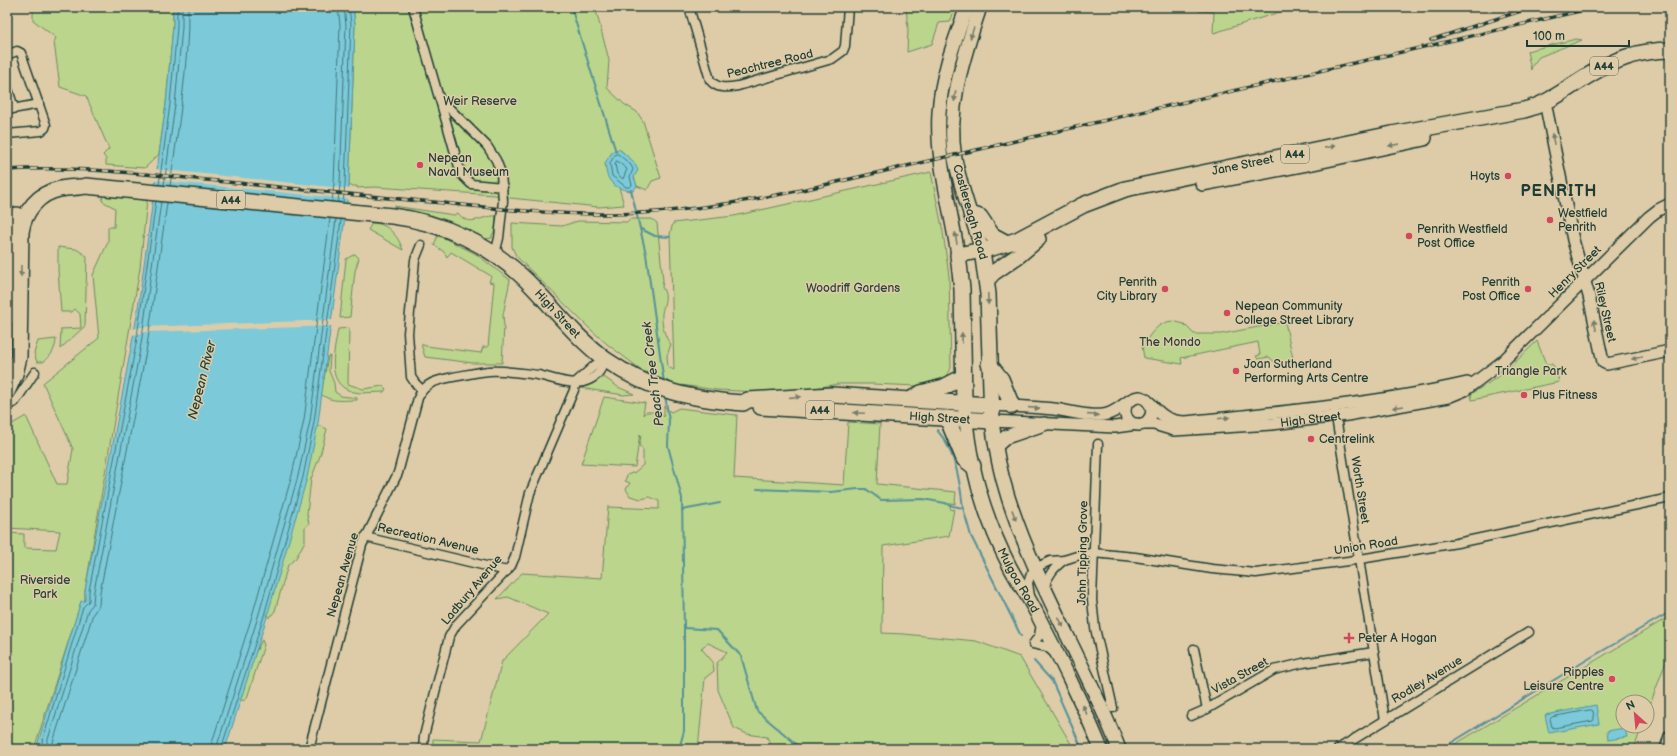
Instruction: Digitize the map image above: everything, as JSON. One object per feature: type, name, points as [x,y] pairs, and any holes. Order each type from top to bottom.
[{"type":"highway","name":"A44","points":[[1546,106],[1599,69],[1621,59],[1638,53],[1670,50]]},
{"type":"highway","name":"A44","points":[[1546,106],[1569,99],[1618,71],[1641,63],[1670,60]]},
{"type":"highway","name":"Jane Street","points":[[959,263],[1026,235],[1083,205],[1112,193],[1140,185],[1392,134],[1546,106]]},
{"type":"highway","name":"Jane Street","points":[[983,254],[1008,252],[1038,239],[1085,211],[1135,193],[1223,179],[1313,162],[1519,118],[1546,106]]},
{"type":"highway","name":"A44","points":[[7,317],[8,244],[12,225],[19,212],[31,198],[45,189],[57,185],[81,184],[86,186]]},
{"type":"highway","name":"A44","points":[[7,392],[15,374],[19,357],[21,232],[23,220],[33,205],[46,194],[59,189],[86,186]]},
{"type":"highway","name":"High Street","points":[[86,186],[376,214],[408,218],[436,226],[471,241],[495,254],[522,276],[583,340],[606,359],[629,374],[657,388],[672,393],[705,400],[743,403],[748,407],[992,421]]},
{"type":"highway","points":[[971,214],[980,218],[992,235],[1007,243]]},
{"type":"highway","name":"A44","points":[[987,280],[993,273],[1019,255],[1038,239]]},
{"type":"highway","name":"Castlereagh Road","points":[[983,254],[987,280],[990,405],[992,421]]},
{"type":"highway","name":"Castlereagh Road","points":[[959,263],[964,402]]},
{"type":"highway","points":[[989,364],[1001,379],[1012,406]]},
{"type":"highway","name":"High Street","points":[[911,400],[921,393],[944,387],[963,377]]},
{"type":"highway","name":"High Street","points":[[743,403],[748,400],[811,396],[964,402],[990,405]]},
{"type":"highway","points":[[946,418],[964,459],[973,466]]},
{"type":"main road","name":"Castlereagh Road","points":[[959,263],[941,156],[939,111],[947,64],[966,7]]},
{"type":"main road","name":"Castlereagh Road","points":[[980,7],[959,72],[953,115],[955,158],[983,254]]},
{"type":"main road","name":"Riley Street","points":[[1546,106],[1573,240],[1604,363],[1608,364],[1670,351]]},
{"type":"main road","name":"Henry Street","points":[[1502,362],[1649,217],[1658,210],[1670,204]]},
{"type":"main road","name":"High Street","points":[[992,421],[1115,427],[1154,424],[1174,430],[1226,428],[1335,411],[1474,381],[1502,362]]},
{"type":"main road","points":[[1139,397],[1146,399],[1150,403],[1152,414],[1148,420],[1139,424],[1130,422],[1124,411],[1127,403],[1132,398],[1139,397]]},
{"type":"main road","name":"Mulgoa Road","points":[[964,402],[965,419],[973,466],[997,539],[1010,567],[1042,623],[1101,749]]},
{"type":"main road","name":"High Street","points":[[990,405],[1056,409],[1103,415],[1112,413],[1127,403]]},
{"type":"main road","name":"High Street","points":[[1150,403],[1163,417],[1177,422],[1335,411]]},
{"type":"main road","name":"Mulgoa Road","points":[[992,421],[1002,478],[1009,502],[1035,568],[1087,675],[1119,749]]},
{"type":"main road","points":[[996,446],[1006,437],[1044,424]]},
{"type":"main road","points":[[1666,749],[1670,736]]},
{"type":"street","points":[[413,7],[462,174],[472,184],[503,187]]},
{"type":"street","name":"Peachtree Road","points":[[689,7],[710,80],[713,84],[724,88],[738,86],[832,59],[842,51],[845,46],[848,7]]},
{"type":"street","points":[[7,55],[17,51],[21,53],[46,125],[46,128],[41,131],[7,134]]},
{"type":"street","points":[[7,86],[11,109],[38,104]]},
{"type":"street","points":[[439,98],[487,146],[498,167],[503,187],[500,232],[495,254]]},
{"type":"street","points":[[421,245],[415,260],[408,333],[411,377],[415,384],[422,390],[428,384],[437,380],[488,371],[538,375],[576,383],[596,376],[601,371],[606,359]]},
{"type":"street","points":[[7,406],[15,402],[35,372]]},
{"type":"street","name":"Ladbury Avenue","points":[[423,749],[424,736],[451,632],[507,571],[515,557],[530,492],[576,383]]},
{"type":"street","name":"Nepean Avenue","points":[[309,749],[366,537],[398,473],[418,398],[422,390]]},
{"type":"street","name":"Worth Street","points":[[1335,411],[1385,720]]},
{"type":"street","name":"John Tipping Grove","points":[[1098,444],[1092,600],[1095,628],[1113,708]]},
{"type":"street","name":"Union Road","points":[[1035,568],[1050,561],[1064,560],[1083,554],[1093,553],[1212,569],[1256,573],[1359,560],[1507,534],[1670,498]]},
{"type":"street","name":"Recreation Avenue","points":[[366,537],[507,571]]},
{"type":"street","name":"Union Road","points":[[1044,587],[1047,578],[1053,569],[1064,560]]},
{"type":"street","points":[[1031,604],[1028,583],[1035,568]]},
{"type":"street","points":[[1042,623],[1039,636],[1033,644],[1047,647],[1058,656]]},
{"type":"street","name":"Rodley Avenue","points":[[1338,749],[1529,632]]},
{"type":"street","points":[[1194,649],[1207,709]]},
{"type":"street","name":"Vista Street","points":[[1191,716],[1207,709],[1274,670],[1303,663],[1374,652]]},
{"type":"green space","points":[[33,7],[173,7],[173,26],[166,104],[159,154],[145,168],[106,165],[106,159],[103,155],[109,149],[86,96],[60,87],[54,42],[56,38],[33,20]]},
{"type":"green space","name":"Weir Reserve","points":[[353,7],[595,7],[609,60],[607,88],[624,104],[637,112],[643,121],[661,178],[652,181],[647,190],[637,186],[626,155],[619,149],[610,155],[624,205],[599,207],[510,198],[495,195],[375,187],[357,188],[357,186],[349,186],[355,24]]},
{"type":"green space","points":[[906,7],[956,7],[950,22],[939,23],[932,44],[907,52],[908,30]]},
{"type":"green space","points":[[1199,7],[1295,7],[1214,33],[1214,12],[1199,11]]},
{"type":"green space","points":[[1576,39],[1582,40],[1539,57],[1532,66],[1531,70],[1527,51]]},
{"type":"green space","name":"Woodriff Gardens","points":[[931,172],[943,232],[949,276],[951,368],[947,376],[917,386],[838,384],[815,388],[759,392],[717,390],[681,385],[680,387],[643,371],[607,344],[516,256],[512,247],[512,223],[562,226],[578,221],[628,222],[629,219],[652,219],[657,223],[663,280],[662,287],[665,294],[662,322],[665,335],[671,344],[667,356],[668,367],[674,370],[670,234],[673,223],[734,216]]},
{"type":"green space","name":"Riverside Park","points":[[103,195],[147,200],[140,268],[85,591],[85,601],[81,602],[34,749],[7,749],[7,533],[24,534],[24,548],[56,549],[60,531],[7,528],[7,427],[26,416],[57,484],[67,484],[73,449],[43,383],[99,338],[93,275],[108,242],[108,227],[114,227],[115,208],[102,201]]},
{"type":"green space","points":[[394,206],[454,215],[458,213],[462,218],[471,221],[496,216],[495,231],[492,238],[484,239],[470,232],[391,209]]},
{"type":"green space","points":[[372,223],[383,225],[392,231],[403,250],[368,230]]},
{"type":"green space","points":[[438,235],[476,254],[510,280],[503,315],[504,326],[502,363],[473,363],[425,357],[421,344],[426,346],[481,353],[483,347],[488,347],[494,283],[489,282],[491,276],[451,252],[447,257],[444,252],[434,245]]},
{"type":"green space","points":[[58,247],[76,249],[87,256],[85,326],[60,349],[61,329],[81,328],[80,314],[75,309],[72,312],[61,312]]},
{"type":"green space","points":[[355,254],[359,258],[355,271],[350,317],[340,318],[346,259]]},
{"type":"green space","name":"The Mondo","points":[[1173,321],[1184,324],[1194,334],[1221,334],[1285,322],[1294,363],[1279,366],[1269,357],[1258,359],[1256,356],[1260,355],[1258,342],[1181,358],[1182,364],[1144,358],[1142,346],[1152,333],[1159,326]]},
{"type":"green space","points":[[349,328],[348,384],[363,389],[383,386],[386,389],[384,392],[360,393],[348,390],[340,385],[336,378],[333,359],[338,329]]},
{"type":"green space","points":[[56,339],[51,355],[43,362],[37,362],[34,353],[38,341]]},
{"type":"green space","name":"Triangle Park","points":[[1537,341],[1546,364],[1552,364],[1556,369],[1559,382],[1472,400],[1471,394],[1504,373]]},
{"type":"green space","points":[[330,356],[329,371],[334,383],[335,392],[341,396],[357,398],[357,400],[333,400],[321,394],[328,357]]},
{"type":"green space","points":[[604,377],[618,387],[634,394],[623,395],[581,388]]},
{"type":"green space","points":[[604,397],[645,403],[643,415],[646,412],[659,412],[664,417],[664,406],[671,412],[679,408],[737,415],[734,478],[844,485],[848,422],[880,424],[877,484],[956,492],[955,504],[951,503],[950,506],[951,510],[954,509],[949,536],[883,546],[882,633],[976,641],[1020,657],[1074,749],[773,749],[767,737],[747,734],[734,728],[718,690],[717,663],[727,652],[708,643],[701,648],[713,662],[714,671],[705,678],[698,749],[433,749],[433,739],[481,741],[502,661],[548,614],[508,597],[497,599],[522,573],[602,578],[608,507],[659,509],[659,501],[650,497],[641,499],[630,496],[626,489],[630,483],[625,481],[627,475],[635,472],[643,465],[643,450],[639,445],[640,434],[635,467],[581,464]]},
{"type":"green space","points":[[315,426],[321,426],[327,429],[320,456],[311,479],[307,514],[309,524],[305,527],[305,541],[296,558],[288,565],[275,611],[269,618],[267,611]]},
{"type":"green space","name":"Ripples Leisure Centre","points":[[1670,616],[1670,656],[1668,656],[1654,694],[1615,694],[1615,734],[1639,734],[1634,749],[1447,749]]},
{"type":"green space","points":[[262,640],[264,645],[247,698],[243,701],[240,698],[254,655]]},
{"type":"water","name":"Nepean River","points":[[173,7],[353,7],[355,24],[349,186],[318,423],[307,478],[266,620],[225,749],[36,749],[81,601],[85,601],[85,591],[137,316],[166,104],[173,26]]},
{"type":"water","points":[[619,149],[633,161],[638,170],[634,177],[637,186],[633,191],[616,186],[607,176],[605,163],[613,151]]},
{"type":"water","points":[[1596,705],[1599,724],[1549,733],[1545,715]]},
{"type":"water","points":[[1615,730],[1615,734],[1626,734],[1627,737],[1608,740],[1607,731]]},
{"type":"pier","points":[[155,169],[351,189],[350,199],[153,180]]},
{"type":"pier","points":[[334,320],[333,326],[145,332],[132,335],[133,329],[141,327]]},
{"type":"waterway","name":"Peach Tree Creek","points":[[571,7],[616,152]]},
{"type":"waterway","name":"Peach Tree Creek","points":[[631,190],[646,254],[664,383]]},
{"type":"waterway","points":[[641,229],[655,236],[670,237]]},
{"type":"waterway","name":"Peach Tree Creek","points":[[665,395],[669,421],[668,446],[682,498],[684,731],[679,749]]},
{"type":"waterway","points":[[937,430],[948,447],[956,466],[963,508]]},
{"type":"waterway","points":[[757,489],[831,492],[866,489],[881,500],[923,499],[963,508],[971,536],[1021,636]]},
{"type":"waterway","points":[[682,510],[720,503]]},
{"type":"waterway","points":[[1441,749],[1590,658],[1670,612]]},
{"type":"waterway","points":[[684,628],[717,630],[741,656],[757,711],[802,749]]},
{"type":"waterway","points":[[1034,661],[1052,681],[1082,749]]},
{"type":"railway","points":[[1431,40],[1533,7]]},
{"type":"railway","points":[[7,170],[65,169],[151,174],[550,213],[614,214],[689,209],[762,198],[811,188],[1597,7]]},
{"type":"place","name":"Nepean Naval Museum","points":[[420,165]]},
{"type":"place","name":"Hoyts","points":[[1508,176]]},
{"type":"place","name":"Westfield Penrith","points":[[1550,220]]},
{"type":"place","name":"Penrith Westfield Post Office","points":[[1409,236]]},
{"type":"place","name":"Penrith City Library","points":[[1165,289]]},
{"type":"place","name":"Penrith Post Office","points":[[1528,289]]},
{"type":"place","name":"Nepean Community College Street Library","points":[[1227,313]]},
{"type":"place","name":"Joan Sutherland Performing Arts Centre","points":[[1236,371]]},
{"type":"place","name":"Plus Fitness","points":[[1524,395]]},
{"type":"place","name":"Centrelink","points":[[1311,439]]},
{"type":"place","name":"Peter A Hogan","points":[[1349,638]]},
{"type":"place","name":"Ripples Leisure Centre","points":[[1612,679]]},
{"type":"district","name":"PENRITH","points":[[1559,191]]}]
